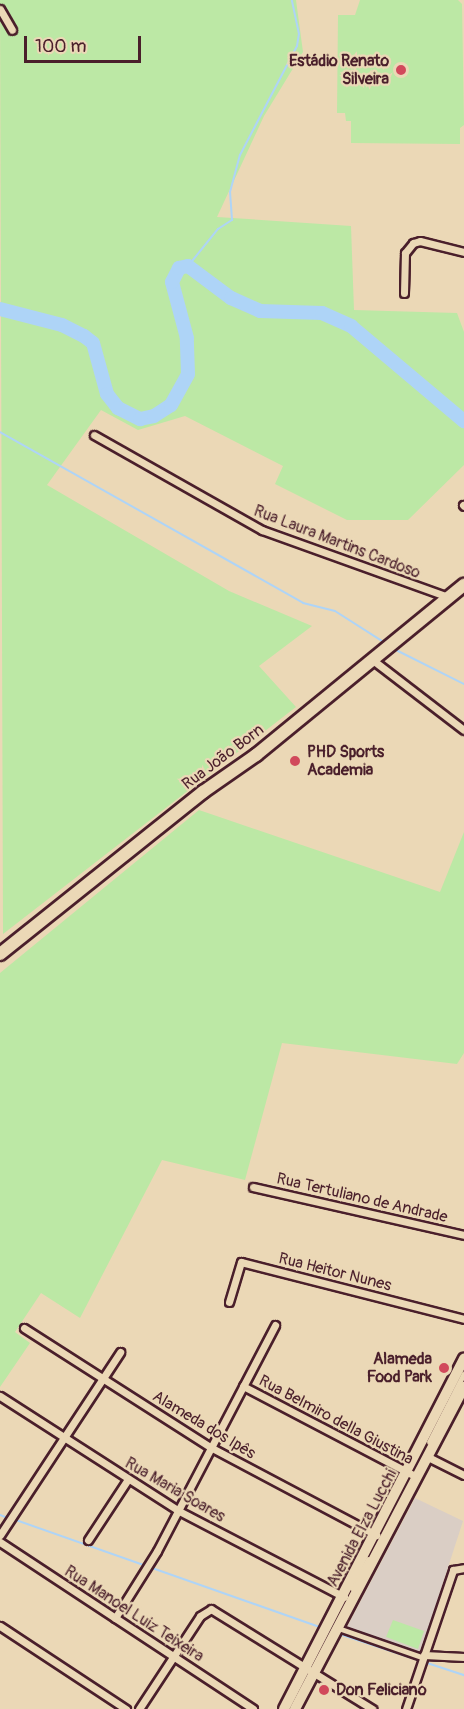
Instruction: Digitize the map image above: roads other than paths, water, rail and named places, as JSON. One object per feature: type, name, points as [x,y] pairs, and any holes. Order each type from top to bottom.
[{"type":"main road","name":"Rua João Born","points":[[0,954],[374,661],[464,585]]},
{"type":"main road","name":"Avenida Elza Lucchi","points":[[284,1709],[310,1670],[413,1475],[464,1359]]},
{"type":"main road","name":"Avenida Elza Lucchi","points":[[423,1455],[464,1387]]},
{"type":"main road","name":"Avenida Elza Lucchi","points":[[347,1599],[376,1535],[413,1475]]},
{"type":"main road","name":"Avenida Elza Lucchi","points":[[295,1709],[310,1670]]},
{"type":"street","points":[[0,9],[12,30]]},
{"type":"street","points":[[404,293],[405,253],[412,243],[420,241],[462,252]]},
{"type":"street","name":"Rua Laura Martins Cardoso","points":[[94,435],[262,530],[448,597]]},
{"type":"street","points":[[374,661],[464,730]]},
{"type":"street","name":"Rua Tertuliano de Andrade","points":[[254,1187],[464,1235]]},
{"type":"street","name":"Rua Heitor Nunes","points":[[229,1302],[241,1262],[464,1319]]},
{"type":"street","points":[[115,1618],[151,1563],[275,1325]]},
{"type":"street","name":"Alameda dos Ipês","points":[[24,1328],[212,1448],[376,1535]]},
{"type":"street","points":[[0,1535],[120,1352]]},
{"type":"street","points":[[464,1373],[423,1455],[464,1474]]},
{"type":"street","name":"Rua Belmiro della Giustina","points":[[243,1386],[413,1475]]},
{"type":"street","name":"Rua Maria Soares","points":[[0,1396],[179,1511],[347,1599]]},
{"type":"street","points":[[88,1540],[128,1479]]},
{"type":"street","name":"Rua Manoel Luiz Teixeira","points":[[0,1542],[253,1709]]},
{"type":"street","points":[[406,1709],[453,1570],[464,1569]]},
{"type":"street","points":[[139,1709],[173,1656],[207,1610],[216,1610],[372,1709]]},
{"type":"street","points":[[0,1626],[126,1709]]},
{"type":"street","points":[[331,1631],[424,1657],[464,1657]]},
{"type":"street","points":[[289,1709],[310,1670]]},
{"type":"waterway","points":[[188,266],[218,229],[232,220],[230,192],[240,155],[297,46],[299,34],[292,0]]},
{"type":"waterway","points":[[0,309],[62,325],[84,336],[93,343],[107,394],[118,408],[140,419],[154,416],[171,405],[188,374],[187,338],[172,282],[179,268],[188,266],[231,298],[260,311],[322,313],[351,326],[464,421]]},
{"type":"waterway","points":[[0,432],[303,603],[335,611],[382,641]]},
{"type":"waterway","points":[[394,649],[464,684]]},
{"type":"waterway","points":[[0,1515],[8,1518]]},
{"type":"waterway","points":[[13,1519],[322,1628]]},
{"type":"waterway","points":[[339,1634],[464,1675]]},
{"type":"place","name":"Estádio Renato Silveira","points":[[401,70]]},
{"type":"place","name":"PHD Sports Academia","points":[[295,761]]},
{"type":"place","name":"Alameda Food Park","points":[[444,1368]]},
{"type":"place","name":"Don Feliciano","points":[[324,1690]]}]
